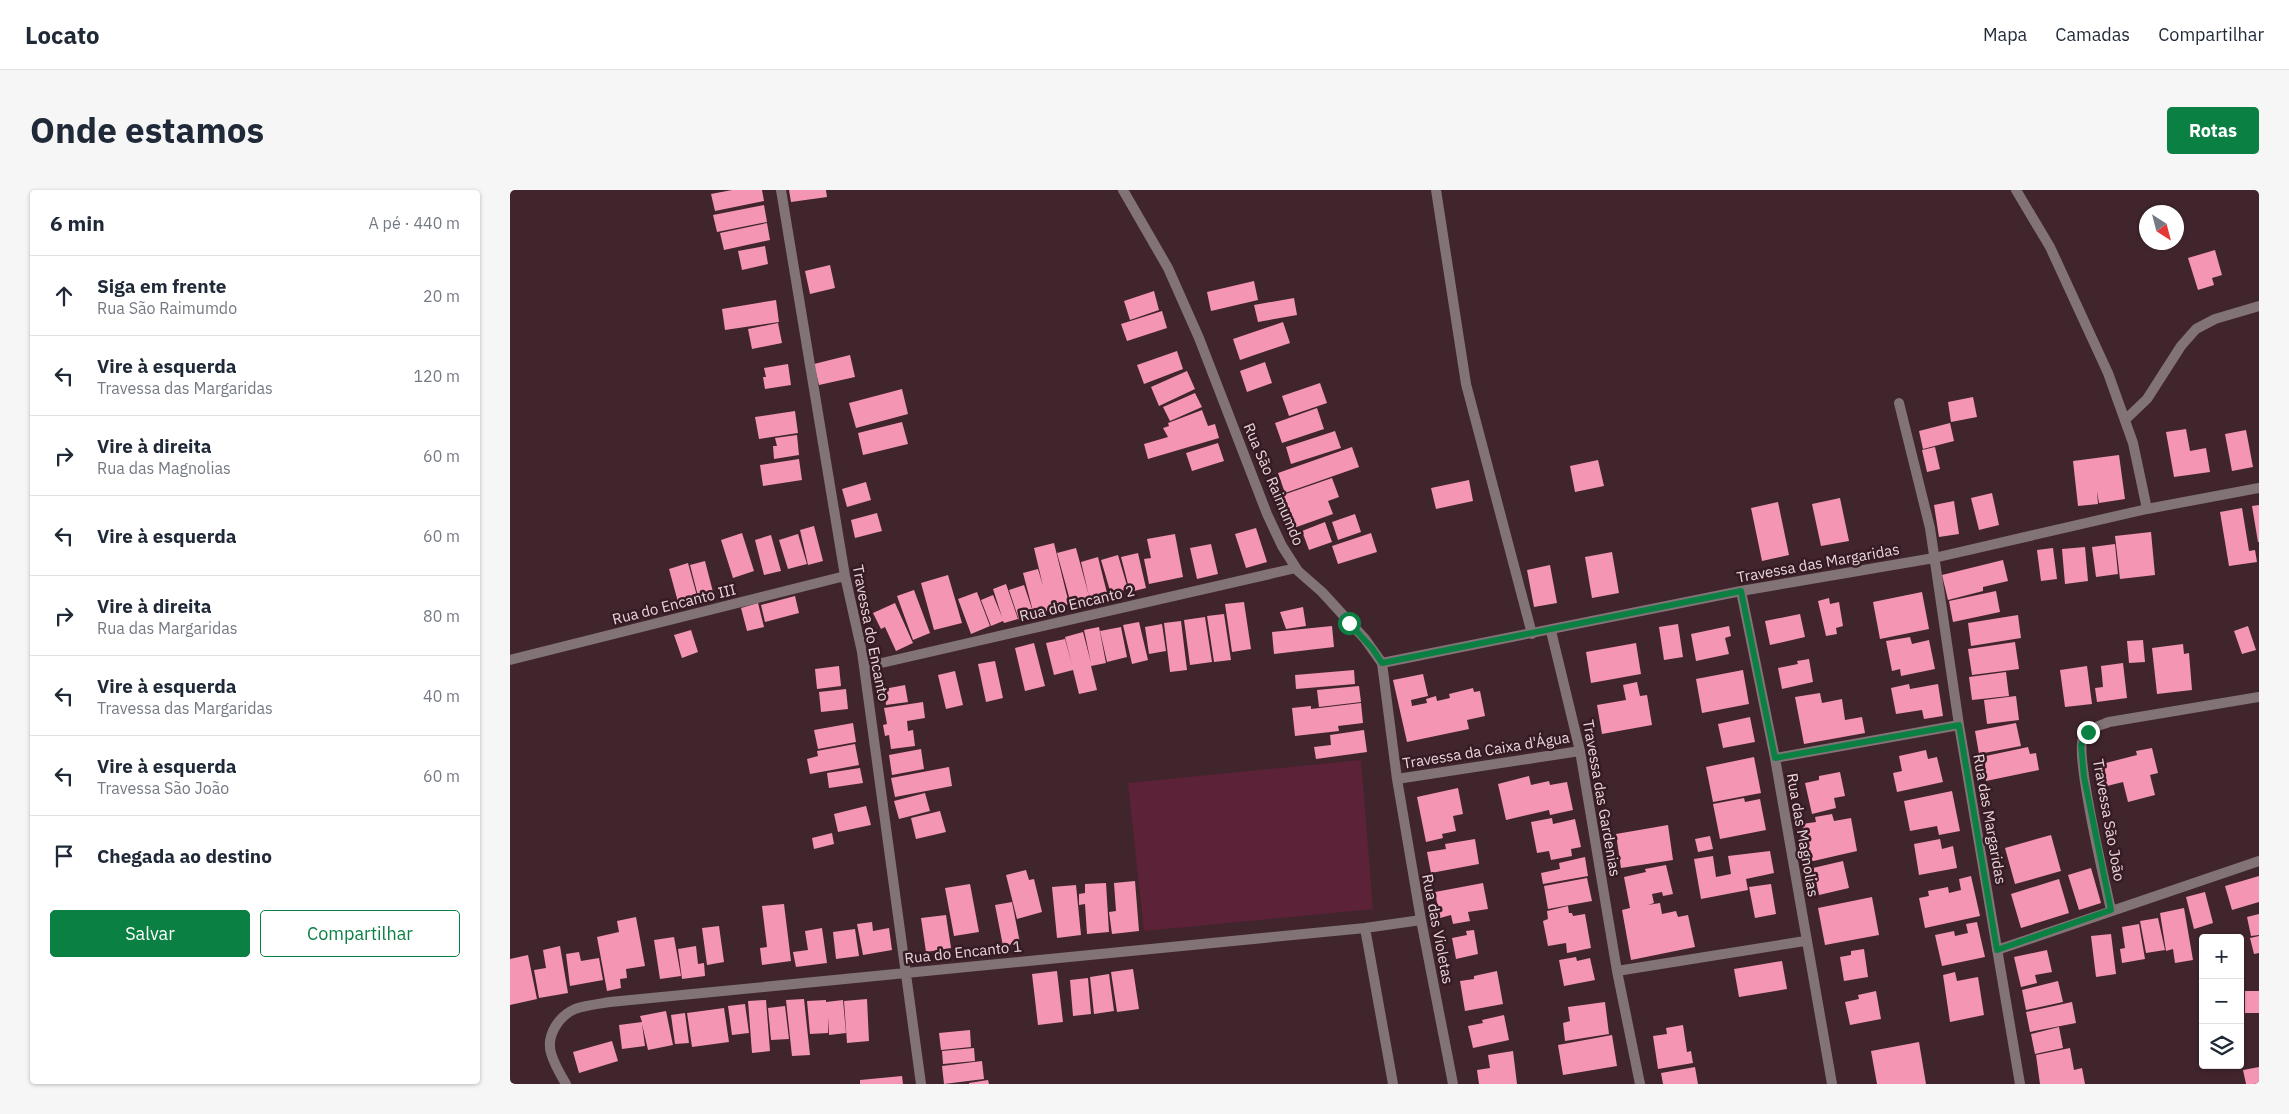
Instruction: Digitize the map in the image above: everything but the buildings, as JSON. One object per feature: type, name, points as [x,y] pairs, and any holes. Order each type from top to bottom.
[{"type":"street","name":"Travessa do Encanto","points":[[781,190],[845,576],[864,667],[921,1084]]},
{"type":"street","name":"Rua São Raimumdo","points":[[1123,190],[1168,268],[1199,338],[1267,514],[1282,546],[1296,568],[1322,592],[1365,639],[1382,663],[1397,779]]},
{"type":"street","points":[[1436,190],[1466,384],[1532,634]]},
{"type":"street","points":[[2016,190],[2050,247],[2108,373],[2126,419],[2147,509]]},
{"type":"street","points":[[2126,419],[2153,391],[2188,336],[2196,329],[2215,319],[2259,306]]},
{"type":"street","name":"Rua das Margaridas","points":[[1899,403],[1928,516],[1959,725],[2020,1084]]},
{"type":"street","name":"Travessa das Margaridas","points":[[1382,663],[1462,646],[1551,631],[1741,591],[1934,558],[2147,509],[2259,488]]},
{"type":"street","name":"Rua do Encanto 2","points":[[864,667],[1296,568]]},
{"type":"street","name":"Rua do Encanto III","points":[[510,660],[845,576]]},
{"type":"street","name":"Rua das Magnolias","points":[[1741,591],[1775,758],[1805,941],[1832,1084]]},
{"type":"street","name":"Travessa das Gardenias","points":[[1551,631],[1580,751],[1617,971],[1640,1084]]},
{"type":"street","name":"Travessa São João","points":[[2111,910],[2084,777],[2081,745],[2084,738],[2095,727],[2109,722],[2259,697]]},
{"type":"street","points":[[1775,758],[1959,725]]},
{"type":"street","name":"Travessa da Caixa d'Água","points":[[1397,779],[1580,751]]},
{"type":"street","name":"Rua das Violetas","points":[[1397,779],[1421,920],[1453,1084]]},
{"type":"street","points":[[1997,950],[2259,861]]},
{"type":"street","name":"Rua do Encanto 1","points":[[566,1084],[555,1064],[550,1051],[549,1041],[553,1030],[567,1014],[585,1006],[906,972],[1365,928],[1421,920]]},
{"type":"street","points":[[1365,928],[1393,1084]]},
{"type":"street","points":[[1617,971],[1805,941]]},
{"type":"shaded area","points":[[1361,760],[1373,909],[1144,931],[1128,783]]},
{"type":"route","points":[[1349,623],[1365,639],[1382,663],[1462,646],[1551,631],[1741,591],[1775,758],[1959,725],[1997,950],[2111,910],[2084,777],[2081,745],[2088,732]]}]
